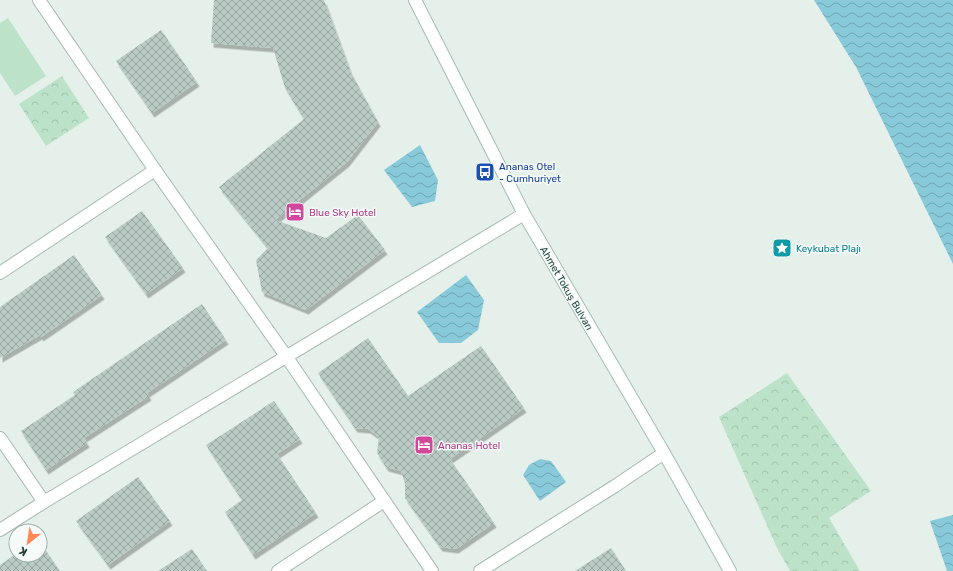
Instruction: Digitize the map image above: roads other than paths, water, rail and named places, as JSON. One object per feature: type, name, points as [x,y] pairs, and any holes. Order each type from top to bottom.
[{"type":"street","points":[[39,0],[155,170],[286,356],[432,571]]},
{"type":"street","name":"Ahmet Tokuş Bulvarı","points":[[415,0],[524,214],[664,453],[730,571]]},
{"type":"street","points":[[0,273],[155,170]]},
{"type":"street","points":[[0,530],[286,356],[524,214]]},
{"type":"street","points":[[0,438],[44,502]]},
{"type":"street","points":[[480,571],[609,490],[664,453]]},
{"type":"street","points":[[278,571],[384,502]]},
{"type":"water","points":[[814,0],[953,0],[953,264],[856,67]]},
{"type":"water","points":[[420,145],[438,180],[435,201],[412,207],[384,170]]},
{"type":"water","points":[[466,275],[484,300],[478,330],[461,343],[439,343],[417,312]]},
{"type":"water","points":[[540,459],[551,461],[566,482],[540,501],[523,475],[529,465]]},
{"type":"water","points":[[953,515],[953,571],[947,571],[930,521]]},
{"type":"place","name":"Ananas Otel - Cumhuriyet","points":[[485,172]]},
{"type":"place","name":"Blue Sky Hotel","points":[[295,212]]},
{"type":"place","name":"Keykubat Plajı","points":[[782,248]]},
{"type":"place","name":"Ananas Hotel","points":[[424,445]]}]
